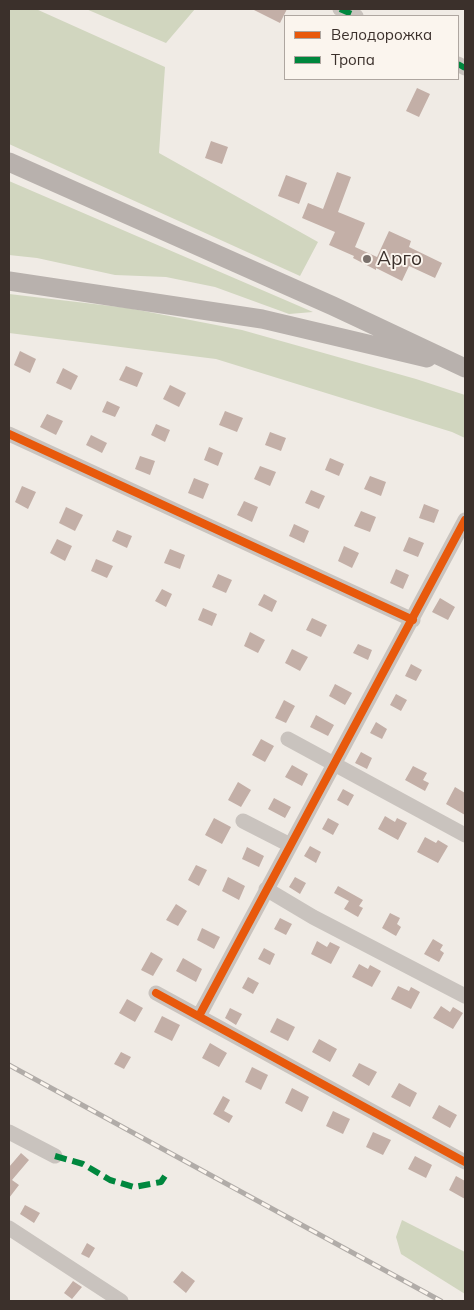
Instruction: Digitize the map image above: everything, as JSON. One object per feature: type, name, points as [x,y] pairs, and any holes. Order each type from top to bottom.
[{"type":"main road","points":[[9,162],[333,306],[464,368]]},
{"type":"main road","points":[[13,283],[262,319],[464,368]]},
{"type":"street","points":[[340,9],[354,15]]},
{"type":"street","points":[[9,434],[412,620]]},
{"type":"street","points":[[199,1016],[465,520]]},
{"type":"street","points":[[288,739],[465,835]]},
{"type":"street","points":[[243,822],[290,845]]},
{"type":"street","points":[[266,889],[313,917],[465,996]]},
{"type":"street","points":[[156,993],[465,1162]]},
{"type":"street","points":[[9,1132],[55,1156]]},
{"type":"street","points":[[9,1228],[121,1301]]},
{"type":"green space","points":[[9,9],[36,9],[165,67],[159,153],[318,242],[300,276],[9,144]]},
{"type":"green space","points":[[86,9],[195,9],[166,43]]},
{"type":"green space","points":[[9,181],[313,312],[289,314],[215,287],[166,277],[115,275],[37,258],[9,255]]},
{"type":"green space","points":[[9,294],[128,308],[242,330],[416,379],[465,395],[465,438],[452,432],[216,359],[9,333]]},
{"type":"green space","points":[[402,1220],[465,1252],[465,1294],[401,1254],[396,1237]]},
{"type":"building","points":[[252,9],[287,9],[280,23]]},
{"type":"building","points":[[417,88],[430,94],[419,117],[406,111]]},
{"type":"building","points":[[211,141],[228,147],[222,164],[205,158]]},
{"type":"building","points":[[337,172],[351,177],[338,212],[365,223],[355,247],[377,257],[389,231],[411,241],[409,247],[442,263],[435,278],[409,266],[402,281],[376,268],[376,270],[353,258],[354,256],[329,245],[335,232],[302,218],[308,203],[323,209]]},
{"type":"building","points":[[286,175],[307,183],[299,204],[278,196]]},
{"type":"building","points":[[20,351],[36,359],[30,373],[14,365]]},
{"type":"building","points":[[126,366],[143,373],[137,387],[119,380]]},
{"type":"building","points":[[63,368],[78,376],[71,390],[56,383]]},
{"type":"building","points":[[170,385],[186,393],[179,407],[163,399]]},
{"type":"building","points":[[107,401],[120,407],[115,417],[102,412]]},
{"type":"building","points":[[225,411],[243,418],[237,432],[219,425]]},
{"type":"building","points":[[47,414],[63,421],[56,435],[40,427]]},
{"type":"building","points":[[156,424],[170,430],[165,442],[151,435]]},
{"type":"building","points":[[270,432],[286,438],[281,451],[265,445]]},
{"type":"building","points":[[91,435],[107,443],[102,453],[86,445]]},
{"type":"building","points":[[209,447],[223,453],[218,466],[204,460]]},
{"type":"building","points":[[140,456],[155,461],[150,475],[135,469]]},
{"type":"building","points":[[330,458],[344,464],[339,476],[325,470]]},
{"type":"building","points":[[260,466],[276,472],[270,486],[254,479]]},
{"type":"building","points":[[370,476],[386,482],[381,496],[364,489]]},
{"type":"building","points":[[194,478],[209,484],[203,499],[188,493]]},
{"type":"building","points":[[22,486],[36,492],[28,509],[15,502]]},
{"type":"building","points":[[311,490],[325,496],[319,509],[305,503]]},
{"type":"building","points":[[244,501],[258,507],[252,522],[237,515]]},
{"type":"building","points":[[424,504],[439,510],[434,523],[419,518]]},
{"type":"building","points":[[66,507],[83,515],[75,531],[59,523]]},
{"type":"building","points":[[361,511],[376,517],[370,532],[354,526]]},
{"type":"building","points":[[294,524],[309,531],[304,543],[289,536]]},
{"type":"building","points":[[117,530],[132,536],[127,548],[112,541]]},
{"type":"building","points":[[409,537],[424,543],[418,557],[403,551]]},
{"type":"building","points":[[57,539],[72,546],[65,561],[50,553]]},
{"type":"building","points":[[344,546],[359,553],[352,568],[338,561]]},
{"type":"building","points":[[170,549],[185,555],[180,569],[164,563]]},
{"type":"building","points":[[96,559],[113,566],[107,578],[91,571]]},
{"type":"building","points":[[396,569],[409,575],[403,589],[390,583]]},
{"type":"building","points":[[218,574],[232,580],[226,593],[212,587]]},
{"type":"building","points":[[162,589],[172,594],[166,607],[155,601]]},
{"type":"building","points":[[264,594],[277,601],[272,612],[258,605]]},
{"type":"building","points":[[440,598],[455,607],[448,620],[432,612]]},
{"type":"building","points":[[203,608],[217,614],[212,626],[198,620]]},
{"type":"building","points":[[312,618],[327,625],[321,637],[306,630]]},
{"type":"building","points":[[250,632],[265,640],[258,653],[244,646]]},
{"type":"building","points":[[358,644],[372,650],[368,660],[353,653]]},
{"type":"building","points":[[292,649],[308,657],[300,671],[285,663]]},
{"type":"building","points":[[411,664],[422,670],[416,681],[405,676]]},
{"type":"building","points":[[335,684],[352,693],[345,705],[329,696]]},
{"type":"building","points":[[396,694],[407,700],[401,711],[390,705]]},
{"type":"building","points":[[284,700],[295,706],[286,723],[275,718]]},
{"type":"building","points":[[316,715],[334,725],[328,736],[310,727]]},
{"type":"building","points":[[376,722],[387,729],[382,739],[370,733]]},
{"type":"building","points":[[261,739],[274,746],[265,762],[252,755]]},
{"type":"building","points":[[361,752],[372,758],[367,769],[355,763]]},
{"type":"building","points":[[292,765],[308,774],[302,786],[285,777]]},
{"type":"building","points":[[413,766],[427,773],[423,780],[429,783],[425,791],[405,780]]},
{"type":"building","points":[[238,782],[251,790],[241,807],[228,800]]},
{"type":"building","points":[[455,787],[465,793],[465,815],[446,804]]},
{"type":"building","points":[[343,789],[354,795],[348,806],[337,800]]},
{"type":"building","points":[[274,798],[291,807],[285,818],[268,809]]},
{"type":"building","points":[[385,816],[395,822],[397,818],[407,823],[398,840],[378,829]]},
{"type":"building","points":[[214,818],[231,827],[222,844],[205,835]]},
{"type":"building","points":[[328,818],[339,824],[333,835],[322,829]]},
{"type":"building","points":[[425,837],[436,843],[438,840],[448,846],[438,863],[417,852]]},
{"type":"building","points":[[310,846],[321,852],[316,863],[304,856]]},
{"type":"building","points":[[247,847],[264,856],[259,867],[242,859]]},
{"type":"building","points":[[196,865],[207,870],[199,886],[188,880]]},
{"type":"building","points":[[228,877],[245,886],[239,900],[222,891]]},
{"type":"building","points":[[295,877],[306,883],[300,894],[289,887]]},
{"type":"building","points":[[338,886],[363,900],[359,906],[363,908],[358,917],[344,909],[349,901],[334,893]]},
{"type":"building","points":[[176,904],[187,911],[178,926],[166,920]]},
{"type":"building","points":[[390,913],[400,918],[397,924],[401,927],[396,936],[382,928]]},
{"type":"building","points":[[280,918],[292,924],[286,935],[274,929]]},
{"type":"building","points":[[202,928],[220,937],[214,949],[197,940]]},
{"type":"building","points":[[433,939],[443,945],[440,950],[444,953],[439,962],[424,954]]},
{"type":"building","points":[[317,941],[327,947],[330,942],[340,947],[331,964],[311,954]]},
{"type":"building","points":[[264,948],[275,954],[270,965],[258,959]]},
{"type":"building","points":[[151,952],[163,959],[153,976],[141,970]]},
{"type":"building","points":[[183,958],[202,969],[196,982],[176,971]]},
{"type":"building","points":[[359,964],[368,969],[370,965],[381,971],[372,987],[352,977]]},
{"type":"building","points":[[248,977],[259,983],[253,994],[242,988]]},
{"type":"building","points":[[398,986],[409,991],[411,987],[420,992],[411,1009],[391,999]]},
{"type":"building","points":[[127,999],[143,1008],[135,1022],[119,1013]]},
{"type":"building","points":[[441,1006],[450,1012],[453,1007],[463,1013],[453,1029],[433,1018]]},
{"type":"building","points":[[230,1008],[242,1014],[236,1025],[225,1018]]},
{"type":"building","points":[[162,1016],[180,1025],[172,1041],[154,1032]]},
{"type":"building","points":[[277,1018],[295,1027],[288,1041],[270,1032]]},
{"type":"building","points":[[319,1039],[337,1049],[330,1062],[312,1052]]},
{"type":"building","points":[[210,1043],[227,1053],[219,1067],[202,1058]]},
{"type":"building","points":[[121,1052],[131,1057],[124,1069],[114,1064]]},
{"type":"building","points":[[359,1063],[377,1072],[369,1086],[352,1076]]},
{"type":"building","points":[[252,1067],[268,1075],[261,1090],[245,1082]]},
{"type":"building","points":[[399,1083],[417,1093],[410,1107],[391,1097]]},
{"type":"building","points":[[292,1088],[309,1097],[302,1112],[285,1103]]},
{"type":"building","points":[[223,1096],[230,1100],[224,1111],[233,1116],[229,1123],[213,1114]]},
{"type":"building","points":[[439,1105],[457,1115],[450,1128],[432,1118]]},
{"type":"building","points":[[333,1111],[350,1119],[343,1134],[326,1126]]},
{"type":"building","points":[[373,1132],[391,1140],[383,1155],[366,1147]]},
{"type":"building","points":[[21,1153],[29,1160],[12,1180],[19,1185],[9,1198],[9,1167]]},
{"type":"building","points":[[415,1156],[432,1165],[426,1178],[408,1169]]},
{"type":"building","points":[[456,1176],[465,1181],[465,1199],[449,1190]]},
{"type":"building","points":[[25,1205],[40,1213],[34,1223],[20,1214]]},
{"type":"building","points":[[87,1243],[95,1248],[89,1258],[81,1254]]},
{"type":"building","points":[[182,1271],[195,1281],[186,1293],[173,1282]]},
{"type":"building","points":[[73,1281],[82,1287],[72,1299],[64,1293]]},
{"type":"railway","points":[[9,1065],[441,1301]]},
{"type":"marked path","points":[[340,9],[354,15]]},
{"type":"marked path","points":[[459,65],[465,68]]},
{"type":"marked path","points":[[55,1156],[83,1164],[110,1180],[134,1187],[161,1182],[165,1176]]},
{"type":"cycle path","points":[[9,434],[413,620]]},
{"type":"cycle path","points":[[199,1016],[465,520]]},
{"type":"cycle path","points":[[156,993],[465,1162]]},
{"type":"place","name":"Арго","points":[[367,259]]}]
